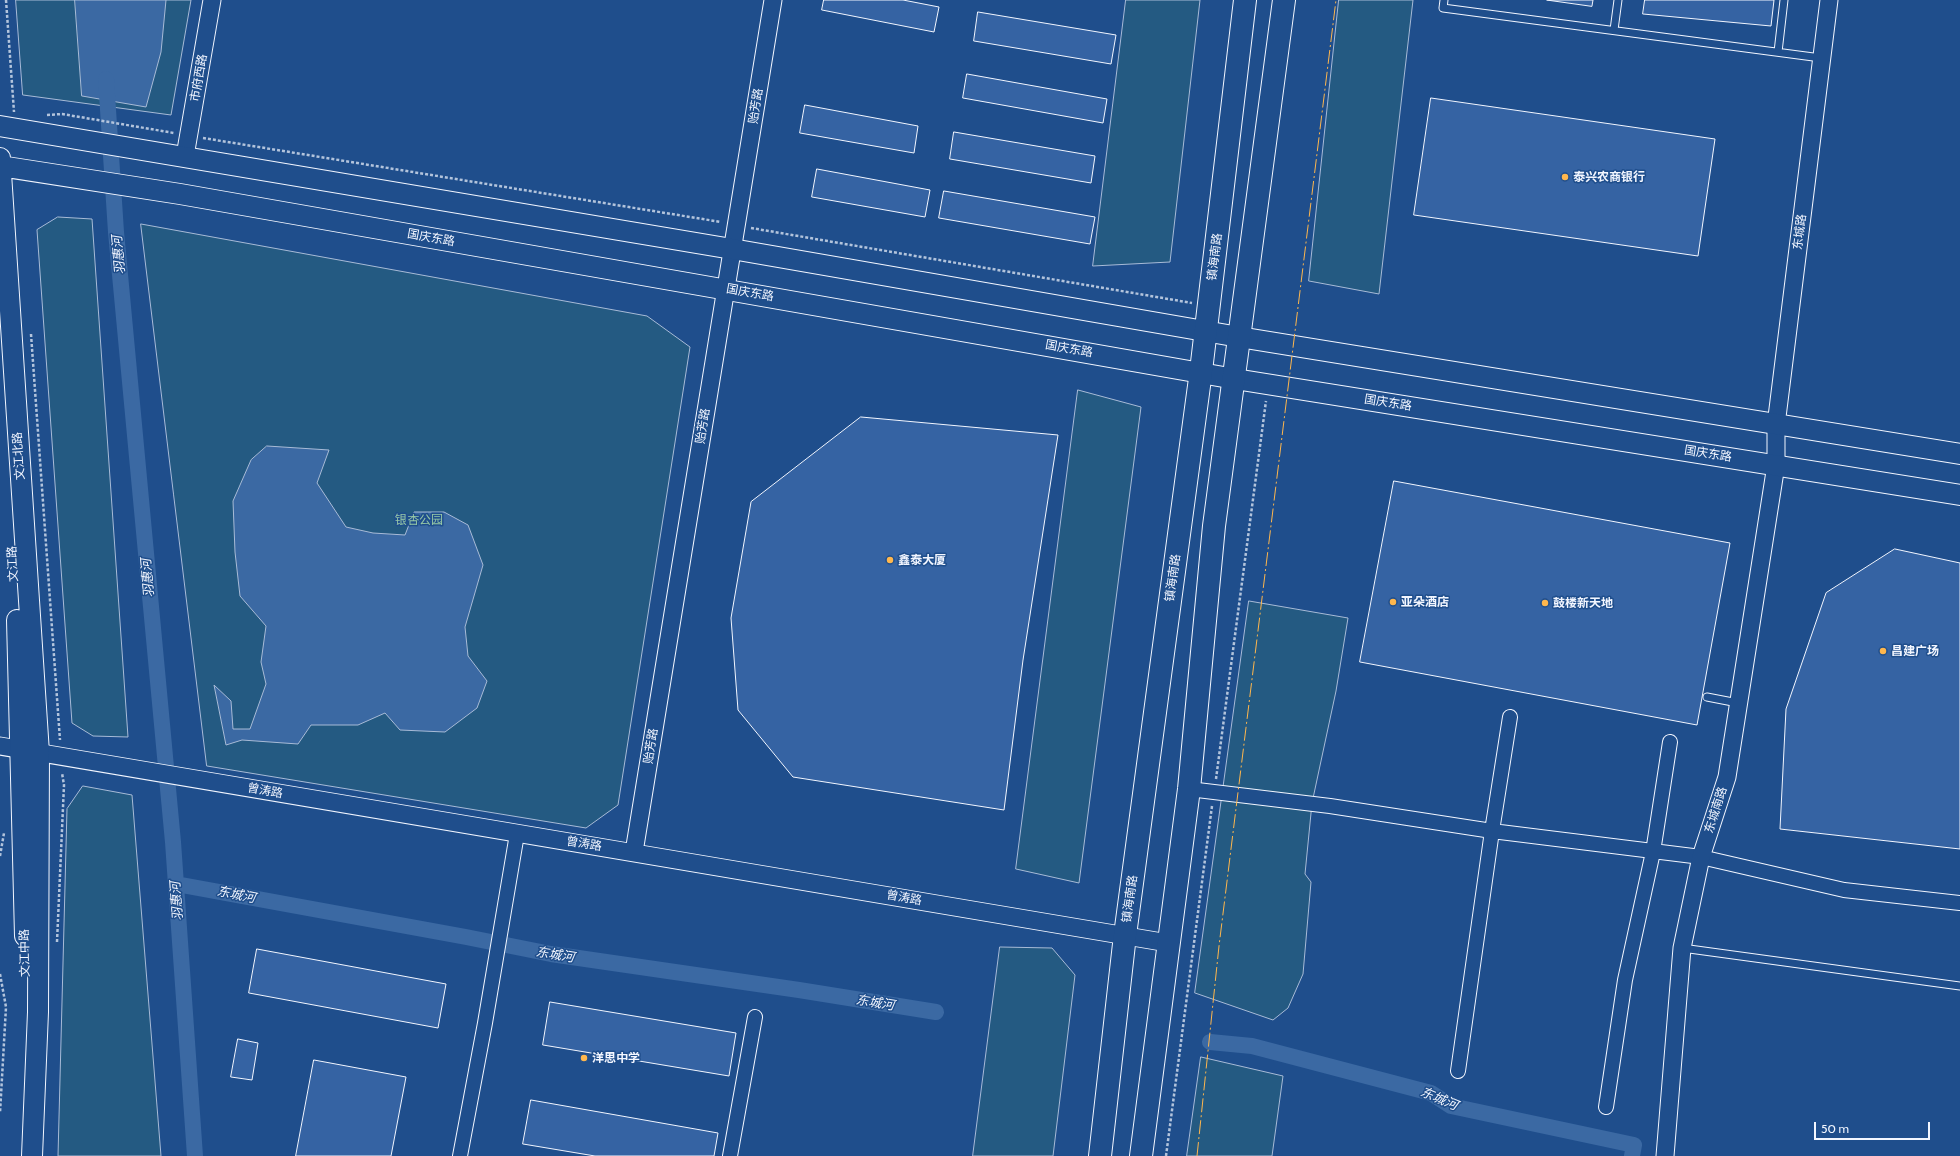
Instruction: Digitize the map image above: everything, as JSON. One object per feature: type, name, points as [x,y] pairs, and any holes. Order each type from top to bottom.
[{"type":"highway","name":"镇海南路","points":[[1100,1156],[1125,935],[1201,372],[1246,0]]},
{"type":"highway","points":[[1142,1156],[1168,943],[1189,789],[1214,526],[1235,379],[1239,337],[1284,0]]},
{"type":"main road","points":[[0,126],[732,249],[1206,332],[1960,454]]},
{"type":"main road","name":"国庆东路","points":[[0,163],[32,170],[180,194],[1235,379],[1960,495]]},
{"type":"main road","name":"文江北路","points":[[0,163],[30,751]]},
{"type":"main road","name":"文江路","points":[[0,380],[18,642],[30,751]]},
{"type":"main road","name":"文江中路","points":[[19,1156],[26,1000],[30,751]]},
{"type":"main road","name":"文江中路","points":[[30,751],[38,1012],[32,1156]]},
{"type":"street","name":"市府西路","points":[[185,156],[212,0]]},
{"type":"street","name":"贻芳路","points":[[634,852],[773,0]]},
{"type":"street","name":"东城路","points":[[1776,465],[1776,425],[1829,0]]},
{"type":"street","name":"东城南路","points":[[1665,1156],[1682,948],[1701,857],[1727,777],[1776,465]]},
{"type":"street","points":[[1458,1071],[1492,831],[1510,717]]},
{"type":"street","points":[[1606,1108],[1625,980],[1653,852],[1670,742]]},
{"type":"street","name":"曾涛路","points":[[0,746],[1168,943]]},
{"type":"street","points":[[1189,789],[1330,806],[1492,831],[1701,857],[1844,890],[1960,904]]},
{"type":"street","points":[[460,1156],[485,1024],[517,834]]},
{"type":"street","points":[[730,1156],[755,1017]]},
{"type":"lane","points":[[1444,0],[1443,8],[1822,58]]},
{"type":"lane","points":[[1614,30],[1618,0]]},
{"type":"lane","points":[[1778,52],[1784,0]]},
{"type":"lane","points":[[1707,697],[1738,703]]},
{"type":"lane","points":[[1682,948],[1960,986]]},
{"type":"path","points":[[62,114],[736,225],[1209,306]]},
{"type":"path","points":[[1166,1156],[1268,384]]},
{"type":"path","points":[[0,974],[6,1007],[0,1114]]},
{"type":"green space","points":[[16,0],[191,0],[171,115],[23,95]]},
{"type":"green space","points":[[1126,0],[1200,0],[1170,262],[1093,266]]},
{"type":"green space","points":[[1339,0],[1413,0],[1379,294],[1309,281]]},
{"type":"green space","points":[[58,217],[92,219],[128,737],[93,736],[72,723],[37,230]]},
{"type":"green space","name":"银杏公园","points":[[141,224],[647,316],[690,347],[618,805],[586,828],[207,766]]},
{"type":"green space","points":[[1078,390],[1141,407],[1079,883],[1016,869]]},
{"type":"green space","points":[[1249,601],[1348,618],[1336,691],[1312,803],[1305,874],[1311,882],[1303,974],[1288,1008],[1273,1020],[1195,993]]},
{"type":"green space","points":[[83,786],[132,795],[161,1156],[58,1156],[67,809]]},
{"type":"green space","points":[[1000,947],[1052,948],[1075,975],[1053,1156],[973,1156]]},
{"type":"green space","points":[[1201,1057],[1283,1076],[1272,1156],[1187,1156]]},
{"type":"shaded area","points":[[75,0],[166,0],[161,52],[146,107],[82,96]]},
{"type":"shaded area","points":[[267,446],[329,450],[317,483],[346,527],[373,533],[405,535],[414,512],[444,512],[468,525],[483,565],[465,627],[468,656],[487,681],[477,708],[445,732],[400,730],[385,713],[358,725],[311,725],[298,744],[242,740],[226,745],[214,685],[231,701],[233,729],[250,729],[266,684],[261,662],[266,626],[240,596],[235,552],[233,501],[251,460]]},
{"type":"building","points":[[824,0],[903,0],[939,7],[934,32],[822,10]]},
{"type":"building","points":[[1547,0],[1593,0],[1592,6]]},
{"type":"building","points":[[1645,0],[1774,0],[1771,26],[1643,14]]},
{"type":"building","points":[[978,12],[1116,35],[1111,64],[974,41]]},
{"type":"building","points":[[967,74],[1107,99],[1103,123],[963,98]]},
{"type":"building","name":"泰兴农商银行","points":[[1431,98],[1715,139],[1698,256],[1414,215]]},
{"type":"building","points":[[805,105],[918,126],[914,153],[800,133]]},
{"type":"building","points":[[954,132],[1095,156],[1091,183],[950,159]]},
{"type":"building","points":[[817,169],[930,190],[925,217],[812,197]]},
{"type":"building","points":[[944,191],[1095,217],[1090,244],[939,218]]},
{"type":"building","name":"鑫泰大厦","points":[[861,417],[1058,435],[1023,660],[1004,810],[793,777],[738,710],[731,618],[751,502]]},
{"type":"building","name":"鼓楼新天地","points":[[1394,481],[1730,543],[1697,725],[1360,662]]},
{"type":"building","name":"昌建广场","points":[[1895,549],[1960,563],[1960,849],[1780,829],[1786,709],[1826,593]]},
{"type":"building","points":[[257,949],[446,984],[438,1028],[249,993]]},
{"type":"building","points":[[550,1002],[736,1033],[729,1076],[543,1045]]},
{"type":"building","points":[[238,1039],[258,1043],[252,1080],[231,1077]]},
{"type":"building","points":[[314,1060],[406,1077],[391,1156],[296,1156]]},
{"type":"building","points":[[531,1100],[718,1133],[714,1156],[595,1156],[523,1144]]},
{"type":"waterway","name":"羽惠河","points":[[106,79],[116,232],[173,842],[195,1156]]},
{"type":"waterway","name":"东城河","points":[[176,884],[551,954],[799,990],[936,1012]]},
{"type":"waterway","name":"东城河","points":[[1210,1042],[1252,1046],[1431,1093],[1451,1106],[1634,1145],[1632,1156]]},
{"type":"power","points":[[1197,1156],[1219,946],[1336,0]]},
{"type":"place","name":"泰兴农商银行","points":[[1565,177]]},
{"type":"place","name":"鑫泰大厦","points":[[890,560]]},
{"type":"place","name":"亚朵酒店","points":[[1393,602]]},
{"type":"place","name":"鼓楼新天地","points":[[1545,603]]},
{"type":"place","name":"昌建广场","points":[[1883,651]]},
{"type":"place","name":"洋思中学","points":[[584,1058]]}]
